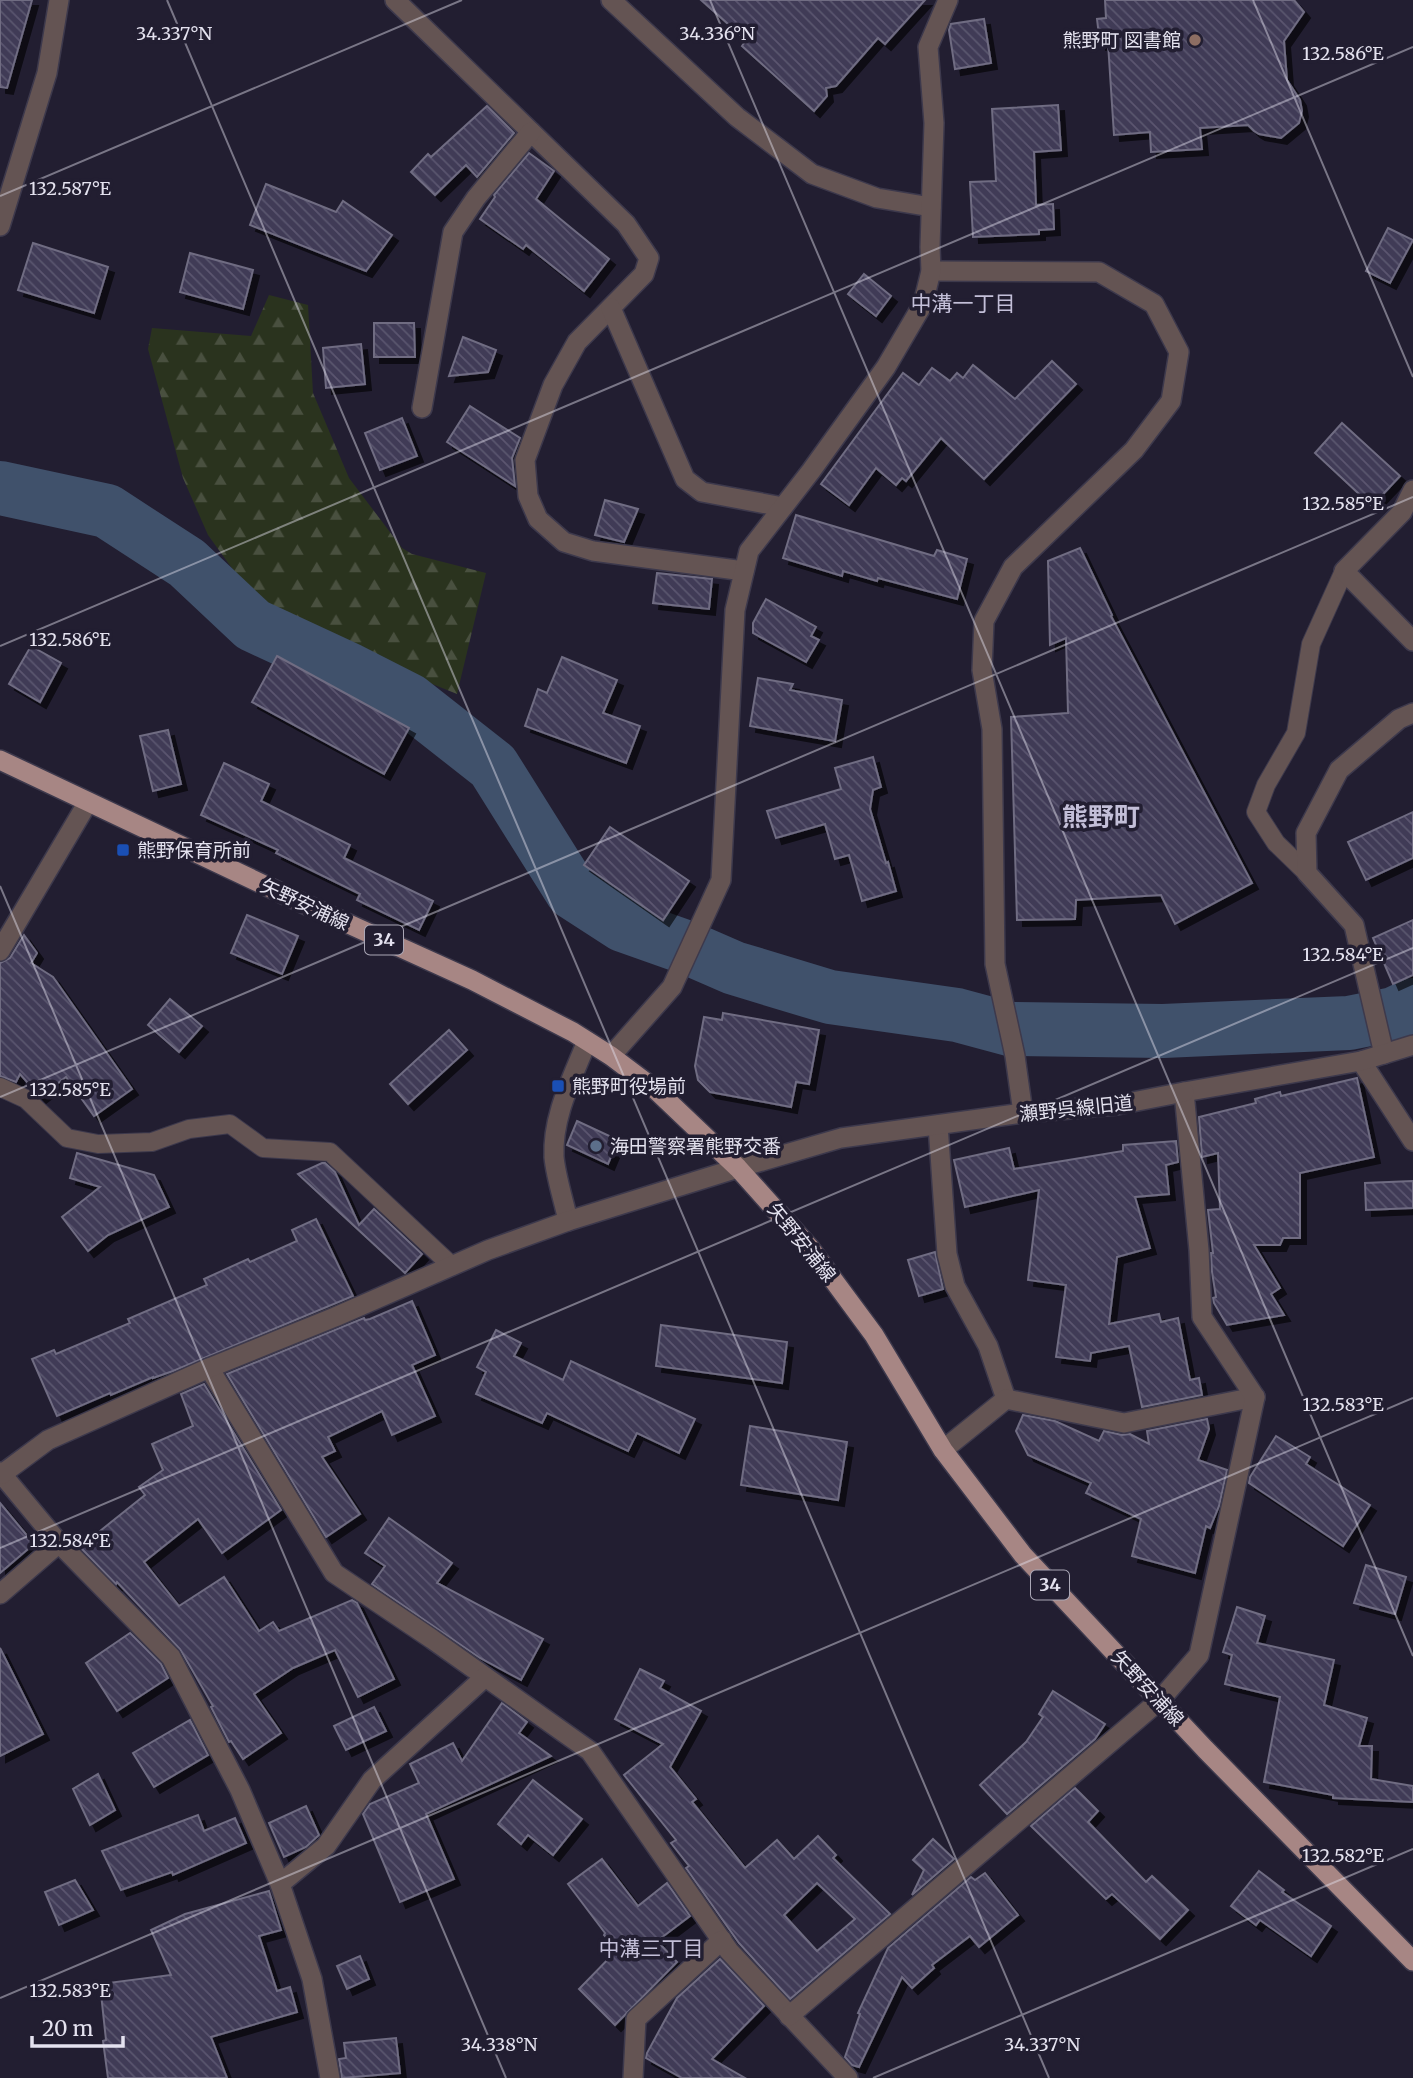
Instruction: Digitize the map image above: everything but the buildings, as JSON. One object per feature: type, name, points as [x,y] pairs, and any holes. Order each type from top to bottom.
[{"type":"main road","name":"矢野安浦線","points":[[0,760],[472,980],[587,1041],[656,1090],[738,1168],[809,1247],[874,1335],[943,1450],[1023,1555],[1205,1749],[1413,1961]]},
{"type":"street","points":[[0,226],[47,74],[59,0]]},
{"type":"street","points":[[395,0],[626,224],[649,258],[644,274],[577,342],[553,385],[525,460],[528,496],[538,519],[564,542],[593,551],[744,571]]},
{"type":"street","points":[[611,0],[737,117],[812,174],[877,198],[932,207]]},
{"type":"street","points":[[611,1056],[672,987],[721,880],[735,610],[749,551],[886,367],[923,304],[932,271],[934,123],[928,47],[945,1]]},
{"type":"street","points":[[422,408],[453,232],[476,198],[531,132]]},
{"type":"street","points":[[932,271],[1099,272],[1154,304],[1179,352],[1171,401],[1134,450],[1013,567],[984,621],[982,670],[992,729],[995,964],[1015,1056],[1023,1113]]},
{"type":"street","points":[[611,308],[685,480],[702,492],[783,507]]},
{"type":"street","points":[[1413,490],[1402,512],[1344,572],[1413,641]]},
{"type":"street","points":[[1382,1045],[1354,925],[1307,873],[1306,833],[1339,770],[1399,719],[1413,713]]},
{"type":"street","points":[[0,951],[88,802]]},
{"type":"street","points":[[568,1221],[554,1157],[557,1123],[587,1041]]},
{"type":"street","name":"瀬野呉線旧道","points":[[1,1473],[48,1440],[209,1368],[488,1250],[568,1221],[738,1168],[841,1138],[1023,1113],[1117,1105],[1361,1061],[1382,1045],[1413,1045]]},
{"type":"street","points":[[1361,1061],[1413,1141]]},
{"type":"street","points":[[789,2016],[1160,1700],[1199,1655],[1255,1397],[1202,1317],[1199,1250],[1184,1092]]},
{"type":"street","points":[[938,1125],[947,1254],[956,1286],[988,1346],[1006,1399]]},
{"type":"street","points":[[209,1368],[334,1573],[590,1751],[729,1951],[848,2078]]},
{"type":"street","points":[[1006,1399],[1124,1423],[1255,1397]]},
{"type":"street","points":[[943,1450],[1006,1399]]},
{"type":"street","points":[[1,1473],[59,1543],[171,1657],[240,1790],[280,1884],[312,1979],[330,2078]]},
{"type":"street","points":[[0,1594],[59,1543]]},
{"type":"street","points":[[280,1884],[326,1846],[372,1780],[485,1677]]},
{"type":"street","points":[[633,2078],[636,2019],[722,1940]]},
{"type":"lane","points":[[1307,873],[1276,842],[1256,812],[1266,785],[1296,733],[1311,644],[1344,572]]},
{"type":"lane","points":[[0,1087],[26,1099],[67,1138],[98,1144],[152,1142],[189,1129],[230,1124],[263,1148],[330,1152],[452,1266]]},
{"type":"green space","points":[[269,295],[308,305],[313,393],[349,478],[402,548],[412,554],[486,573],[457,694],[284,624],[239,578],[208,535],[183,478],[148,349],[152,328],[251,336]]},
{"type":"waterway","points":[[0,488],[107,511],[187,563],[253,625],[409,700],[493,766],[572,892],[623,925],[734,968],[830,997],[957,1015],[1009,1029],[1163,1031],[1349,1023],[1394,1014],[1413,1005]]},
{"type":"place","name":"熊野町 図書館","points":[[1195,40]]},
{"type":"place","name":"熊野保育所前","points":[[123,850]]},
{"type":"place","name":"熊野町役場前","points":[[558,1086]]},
{"type":"place","name":"海田警察署熊野交番","points":[[596,1146]]},
{"type":"district","name":"中溝一丁目","points":[[963,304]]},
{"type":"district","name":"熊野町","points":[[1101,817]]},
{"type":"district","name":"中溝三丁目","points":[[651,1949]]}]
